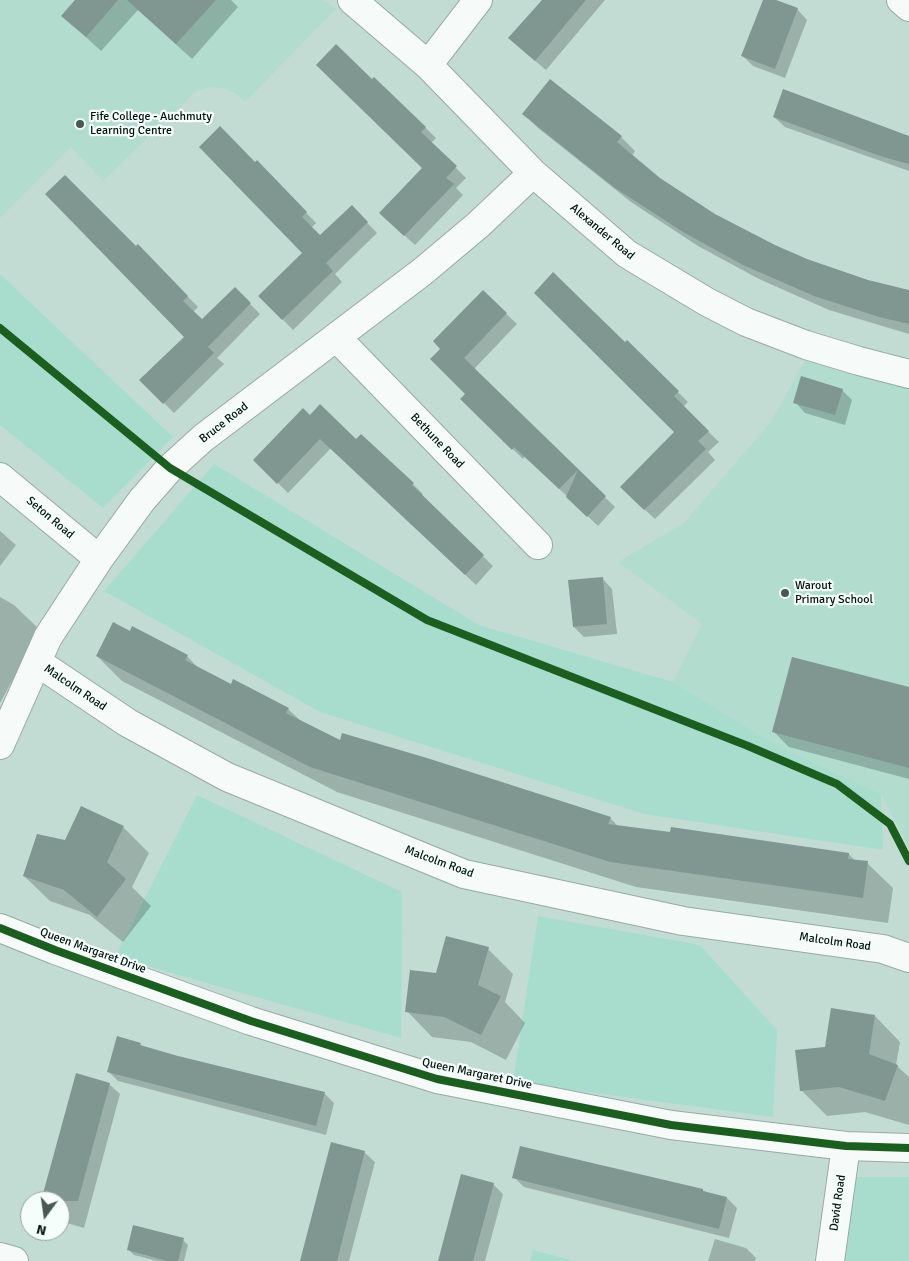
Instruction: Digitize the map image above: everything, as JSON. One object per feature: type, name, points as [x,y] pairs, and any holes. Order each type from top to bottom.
[{"type":"street","name":"Alexander Road","points":[[352,0],[428,65],[533,173],[626,254],[707,302],[746,322],[791,339],[909,374]]},
{"type":"street","points":[[428,65],[478,0]]},
{"type":"street","points":[[902,0],[909,8]]},
{"type":"street","name":"Bruce Road","points":[[0,745],[48,637],[99,559],[142,500],[170,468],[204,438],[422,272],[464,237],[533,173]]},
{"type":"street","name":"Bethune Road","points":[[336,337],[538,545]]},
{"type":"street","name":"Seton Road","points":[[0,477],[99,559]]},
{"type":"street","name":"Malcolm Road","points":[[37,662],[128,723],[227,778],[464,874],[683,921],[883,949],[909,958]]},
{"type":"street","name":"Queen Margaret Drive","points":[[0,928],[55,950],[251,1021],[437,1079],[671,1124],[846,1146],[909,1148]]},
{"type":"street","name":"David Road","points":[[830,1261],[846,1146]]},
{"type":"street","points":[[0,1258],[14,1261]]},
{"type":"shaded area","name":"Fife College - Auchmuty Learning Centre","points":[[0,0],[323,0],[336,9],[245,102],[237,94],[224,88],[211,87],[196,91],[103,181],[71,147],[0,218]]},
{"type":"shaded area","points":[[0,274],[173,437],[103,508],[0,425]]},
{"type":"shaded area","name":"Warout Primary School","points":[[806,359],[909,388],[909,847],[881,794],[776,745],[673,682],[702,624],[618,562],[684,523],[770,423]]},
{"type":"shaded area","points":[[214,464],[479,625],[673,682],[776,745],[881,794],[883,850],[644,814],[320,712],[104,591]]},
{"type":"shaded area","points":[[197,795],[402,892],[401,1038],[115,957]]},
{"type":"shaded area","points":[[538,916],[700,945],[777,1030],[773,1117],[513,1082]]},
{"type":"shaded area","points":[[841,1177],[909,1177],[909,1261],[830,1261]]},
{"type":"shaded area","points":[[533,1250],[575,1261],[530,1261]]},
{"type":"building","points":[[75,0],[118,0],[86,37],[61,16]]},
{"type":"building","points":[[127,0],[216,0],[176,44]]},
{"type":"building","points":[[542,0],[586,0],[535,61],[508,38]]},
{"type":"building","points":[[763,0],[776,0],[798,8],[775,69],[741,56]]},
{"type":"building","points":[[336,44],[372,79],[374,77],[426,127],[421,132],[457,166],[446,178],[454,184],[404,236],[379,213],[422,168],[316,65]]},
{"type":"building","points":[[550,79],[622,136],[617,142],[660,178],[715,214],[807,259],[868,280],[909,290],[909,324],[879,317],[814,296],[743,265],[683,232],[615,188],[522,114]]},
{"type":"building","points":[[783,89],[909,136],[909,164],[880,156],[773,117]]},
{"type":"building","points":[[220,126],[255,162],[257,160],[307,212],[302,217],[320,235],[352,205],[368,222],[326,263],[333,271],[282,320],[258,296],[302,253],[199,147]]},
{"type":"building","points":[[65,175],[136,246],[138,244],[188,296],[183,301],[202,319],[235,287],[251,303],[208,347],[214,353],[163,404],[139,380],[184,337],[45,194]]},
{"type":"building","points":[[553,272],[679,391],[674,396],[709,431],[698,441],[706,449],[644,510],[620,487],[674,432],[534,293]]},
{"type":"building","points":[[483,290],[507,313],[464,358],[606,496],[587,517],[566,497],[578,470],[559,489],[514,447],[512,450],[460,399],[465,394],[430,359],[440,349],[433,341]]},
{"type":"building","points":[[801,376],[843,389],[835,415],[793,403]]},
{"type":"building","points":[[320,404],[356,439],[361,434],[414,483],[412,485],[484,555],[465,575],[320,439],[277,484],[253,460],[303,408],[310,415]]},
{"type":"building","points":[[603,577],[607,624],[573,627],[568,580]]},
{"type":"building","points":[[113,622],[130,631],[132,626],[188,655],[185,660],[231,684],[233,679],[289,708],[286,713],[340,740],[342,733],[427,758],[611,817],[608,824],[670,832],[671,827],[849,853],[848,859],[868,861],[863,898],[610,862],[310,767],[96,656]]},
{"type":"building","points":[[792,657],[909,687],[909,768],[772,732]]},
{"type":"building","points":[[81,806],[124,826],[107,862],[126,879],[97,917],[64,890],[23,876],[37,834],[65,840]]},
{"type":"building","points":[[446,936],[489,947],[478,985],[501,996],[481,1035],[444,1017],[405,1012],[410,970],[436,973]]},
{"type":"building","points":[[831,1008],[875,1015],[869,1054],[898,1065],[885,1101],[839,1087],[800,1091],[795,1050],[825,1047]]},
{"type":"building","points":[[117,1036],[178,1056],[325,1092],[316,1126],[107,1072]]},
{"type":"building","points":[[76,1073],[110,1083],[78,1201],[70,1201],[70,1191],[44,1191]]},
{"type":"building","points":[[331,1142],[365,1151],[337,1261],[300,1261]]},
{"type":"building","points":[[520,1146],[703,1189],[703,1191],[727,1197],[719,1229],[512,1178]]},
{"type":"building","points":[[461,1174],[494,1183],[473,1261],[438,1261]]},
{"type":"building","points":[[133,1225],[184,1238],[178,1261],[167,1261],[127,1250]]},
{"type":"cycle path","points":[[0,328],[170,468],[427,620],[748,746],[837,784],[890,824],[909,861]]},
{"type":"cycle path","points":[[0,928],[55,950],[251,1021],[437,1079],[671,1125],[846,1146],[909,1148]]},
{"type":"place","name":"Fife College - Auchmuty Learning Centre","points":[[80,124]]},
{"type":"place","name":"Warout Primary School","points":[[785,593]]}]
